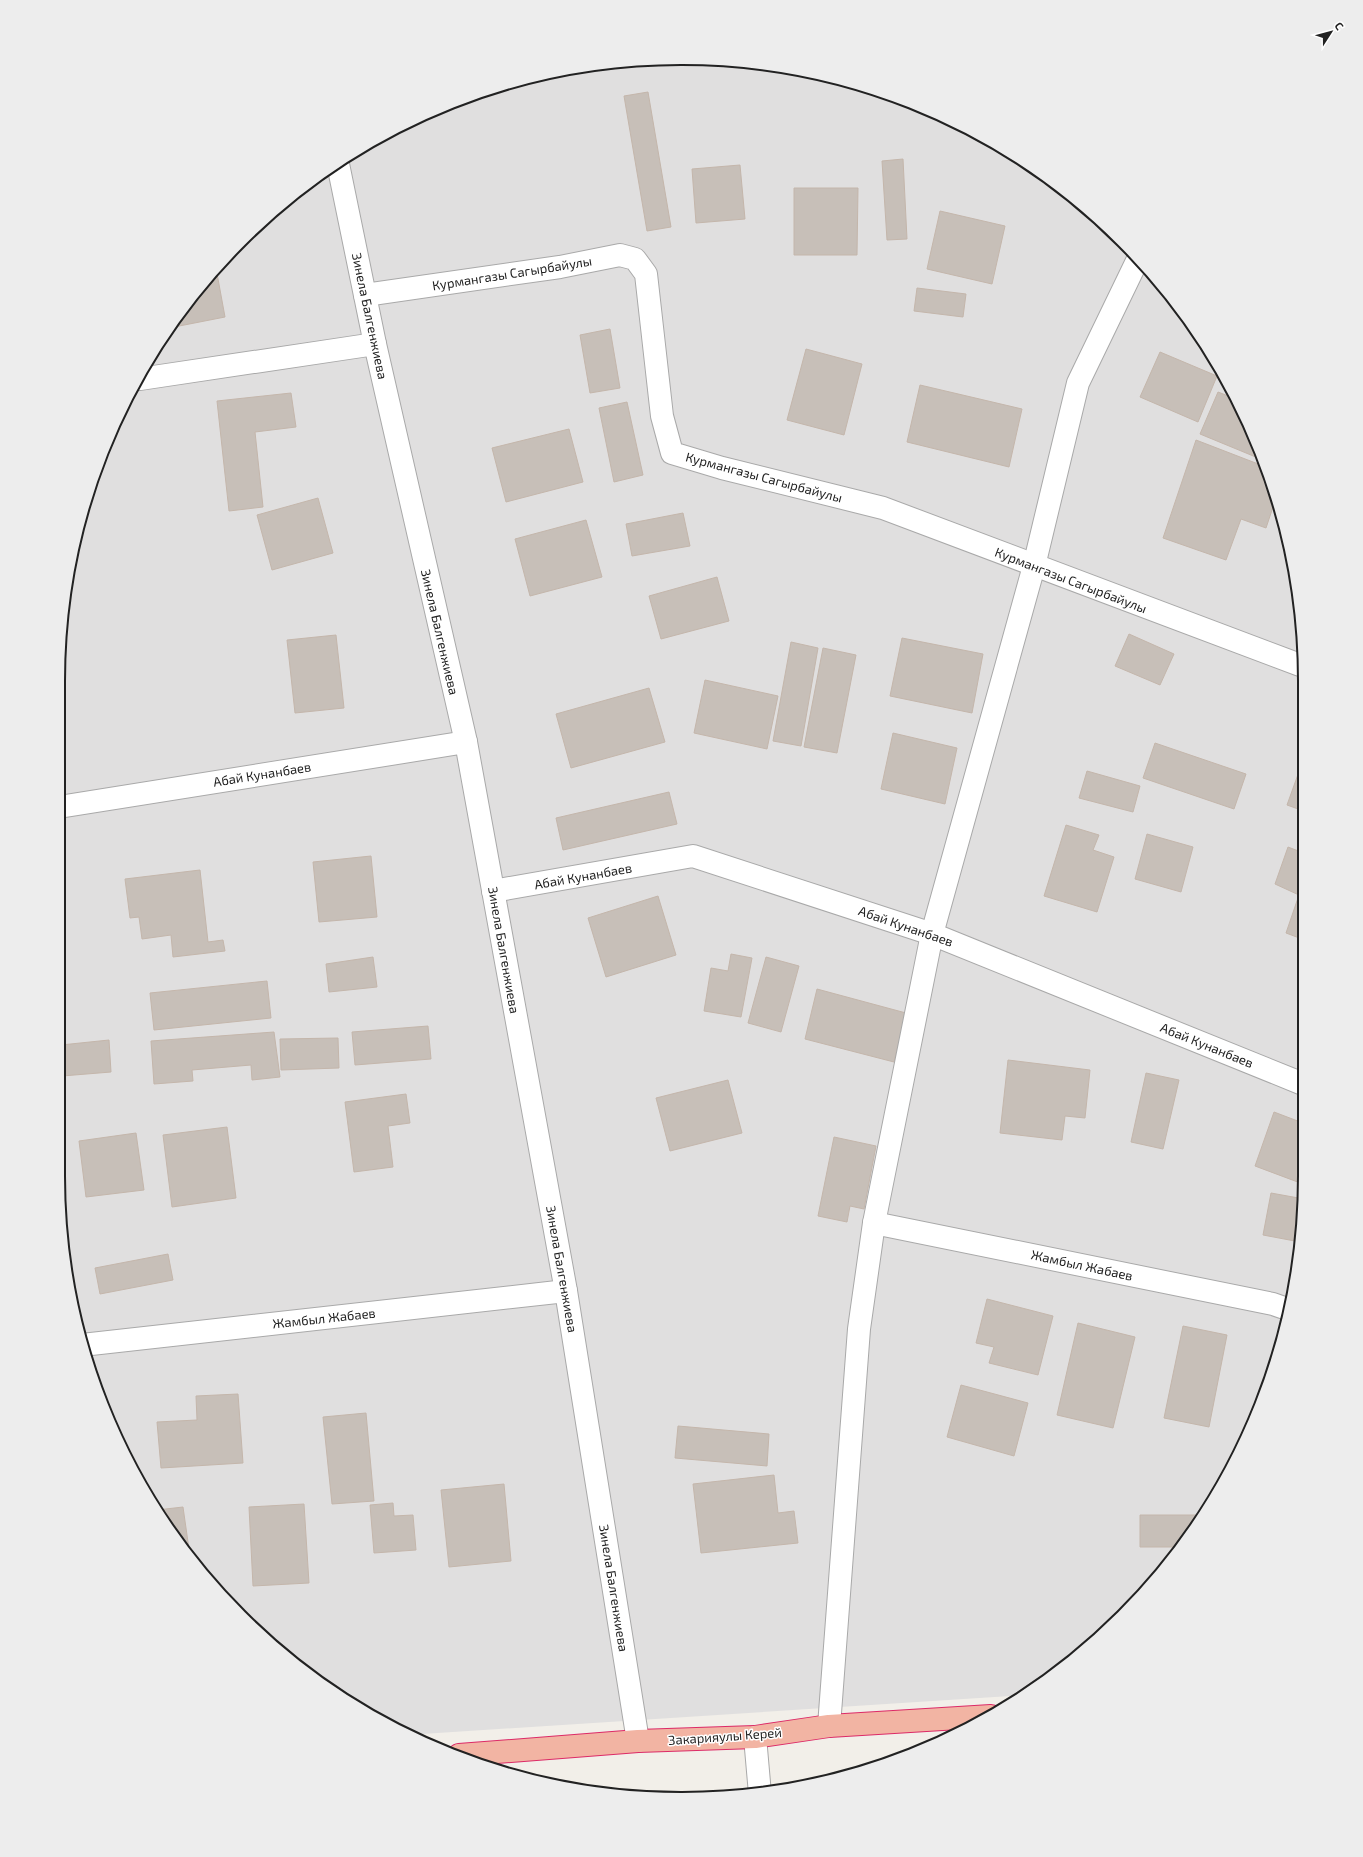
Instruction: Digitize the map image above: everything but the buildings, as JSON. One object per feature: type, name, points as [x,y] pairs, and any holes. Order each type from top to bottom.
[{"type":"highway","name":"Закарияулы Керей","points":[[470,1754],[638,1741],[755,1736],[829,1726],[975,1717]]},
{"type":"street","name":"Зинела Балгенжиева","points":[[339,169],[375,344],[466,742],[566,1291],[638,1741]]},
{"type":"street","name":"Курмангазы Сагырбайулы","points":[[365,295],[560,267],[620,255],[635,259],[646,274],[662,416],[672,453],[722,468],[883,508],[1298,664]]},
{"type":"street","points":[[829,1726],[859,1329],[874,1223],[932,934],[1034,566],[1078,383],[1135,265]]},
{"type":"street","points":[[146,377],[375,344]]},
{"type":"street","name":"Абай Кунанбаев","points":[[65,806],[466,742]]},
{"type":"street","name":"Абай Кунанбаев","points":[[493,892],[692,856],[932,934],[1298,1082]]},
{"type":"street","name":"Жамбыл Жабаев","points":[[874,1223],[1273,1304],[1283,1308]]},
{"type":"street","name":"Жамбыл Жабаев","points":[[89,1344],[566,1291]]},
{"type":"street","points":[[755,1736],[759,1787]]},
{"type":"shaded area","points":[[641,66],[722,66],[762,70],[841,86],[880,98],[917,112],[954,129],[990,148],[1057,192],[1088,218],[1145,275],[1171,306],[1215,373],[1251,446],[1265,483],[1277,522],[1286,561],[1293,601],[1297,641],[1298,1176],[1297,1216],[1293,1256],[1286,1296],[1277,1335],[1265,1374],[1251,1411],[1215,1484],[1194,1518],[1171,1551],[1145,1582],[1117,1611],[1088,1639],[1057,1665],[1011,1696],[422,1734],[373,1709],[306,1665],[275,1639],[218,1582],[192,1551],[148,1484],[112,1411],[98,1374],[86,1335],[70,1256],[66,1216],[65,1176],[66,641],[70,601],[86,522],[98,483],[112,446],[148,373],[192,306],[218,275],[275,218],[306,192],[339,169],[373,148],[409,129],[446,112],[483,98],[522,86],[601,70]]}]
